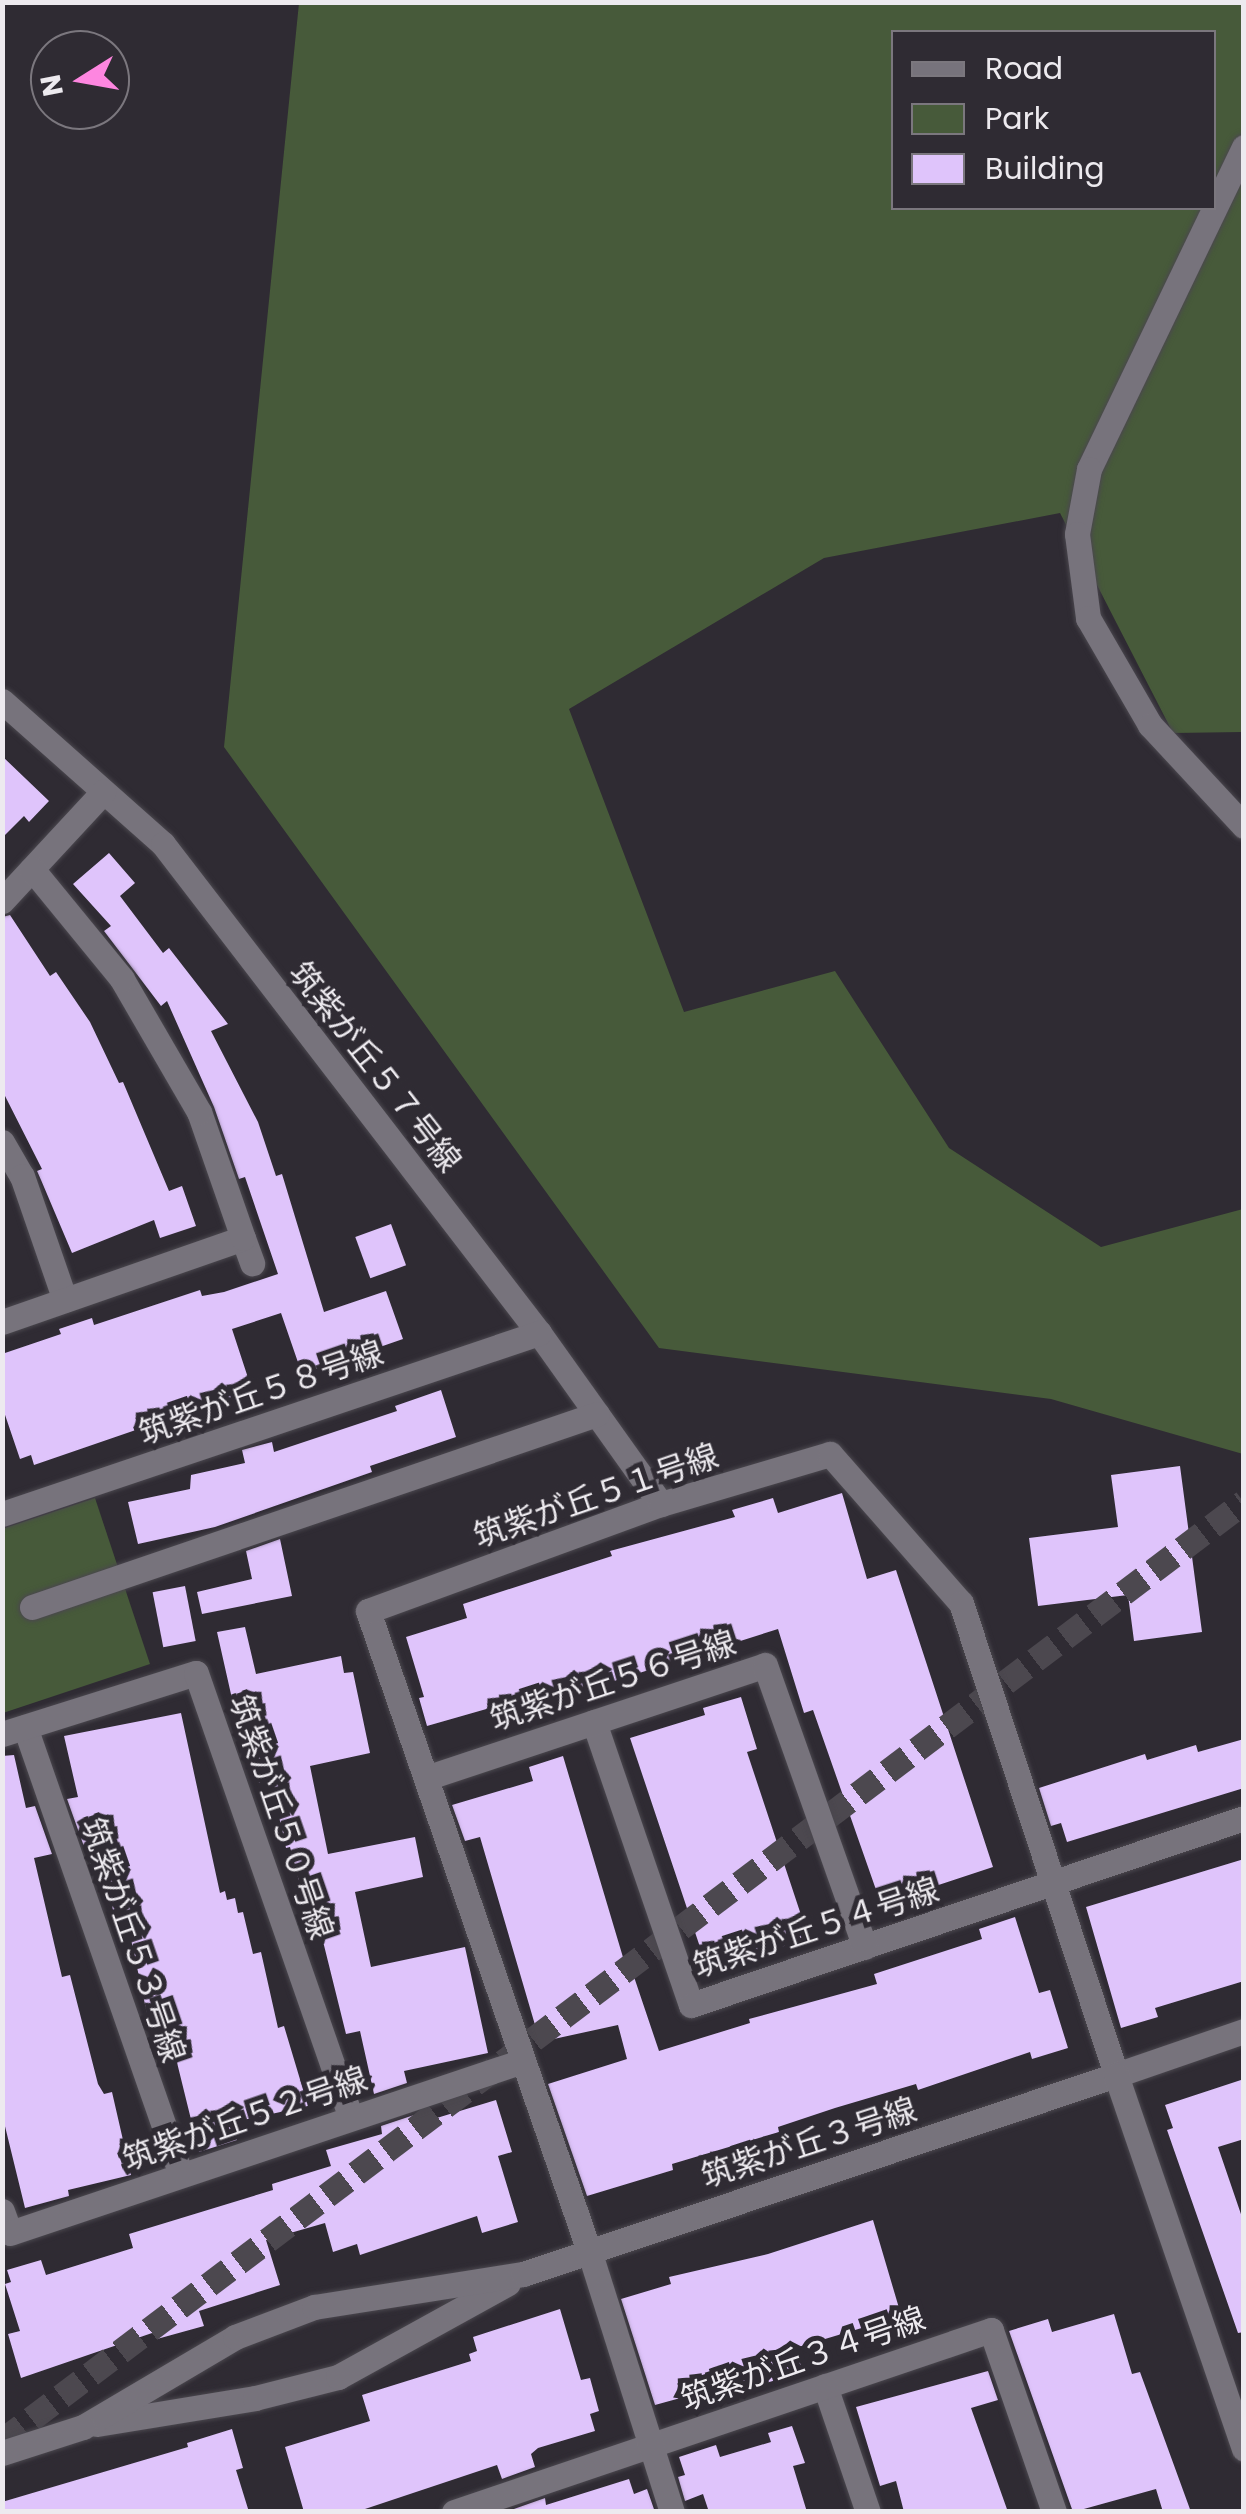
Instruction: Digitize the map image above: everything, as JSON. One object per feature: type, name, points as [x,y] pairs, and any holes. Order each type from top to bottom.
[{"type":"street","points":[[1216,205],[1244,147]]},
{"type":"street","points":[[1214,210],[1089,470],[1077,534],[1088,618],[1150,725],[1244,826]]},
{"type":"street","name":"筑紫が丘５７号線","points":[[2,701],[163,844],[539,1333],[661,1504]]},
{"type":"street","points":[[2,901],[103,792]]},
{"type":"street","points":[[32,869],[122,979],[199,1112],[252,1263]]},
{"type":"street","points":[[2,1142],[22,1176],[65,1300]]},
{"type":"street","points":[[2,1322],[243,1238]]},
{"type":"street","name":"筑紫が丘５８号線","points":[[2,1514],[539,1333]]},
{"type":"street","points":[[32,1608],[597,1414]]},
{"type":"street","name":"筑紫が丘５１号線","points":[[672,2512],[589,2251],[368,1611],[661,1504],[830,1454],[961,1602],[1116,2075]]},
{"type":"street","name":"筑紫が丘５６号線","points":[[426,1778],[766,1665],[865,1946]]},
{"type":"street","name":"筑紫が丘５０号線","points":[[14,1731],[196,1673],[351,2118]]},
{"type":"street","name":"筑紫が丘５４号線","points":[[594,1722],[691,2005],[1244,1818]]},
{"type":"street","name":"筑紫が丘５３号線","points":[[14,1731],[181,2175]]},
{"type":"street","name":"筑紫が丘３号線","points":[[2,2452],[83,2427],[256,2398],[338,2378],[524,2274],[1244,2031]]},
{"type":"street","name":"筑紫が丘５２号線","points":[[2,2210],[10,2232],[524,2061]]},
{"type":"street","points":[[1116,2075],[1244,2450]]},
{"type":"street","name":"筑紫が丘３号線","points":[[83,2427],[235,2338],[314,2308],[524,2274]]},
{"type":"street","name":"筑紫が丘３４号線","points":[[454,2512],[480,2507],[991,2330],[1054,2512]]},
{"type":"street","points":[[825,2386],[868,2512]]},
{"type":"green space","points":[[299,3],[1243,3],[1243,732],[1173,733],[1060,513],[824,558],[569,709],[684,1012],[835,971],[949,1148],[1101,1247],[1243,1209],[1243,1454],[1051,1399],[659,1348],[224,747]]},
{"type":"green space","points":[[95,1498],[150,1664],[3,1713],[2,1529]]},
{"type":"building","points":[[2,756],[49,801],[29,822],[24,816],[2,838]]},
{"type":"building","points":[[109,853],[135,883],[120,896],[163,953],[169,948],[228,1024],[211,1031],[258,1122],[276,1176],[282,1174],[324,1312],[386,1291],[403,1339],[302,1374],[281,1313],[232,1329],[252,1390],[34,1465],[31,1455],[20,1459],[2,1406],[2,1354],[61,1334],[59,1329],[92,1318],[94,1325],[200,1290],[202,1296],[224,1292],[278,1274],[245,1177],[239,1179],[214,1107],[167,1001],[161,1006],[104,931],[111,926],[73,884]]},
{"type":"building","points":[[10,915],[50,976],[56,972],[90,1022],[119,1083],[123,1082],[169,1191],[182,1186],[196,1226],[160,1238],[154,1220],[72,1253],[37,1171],[42,1169],[2,1090],[2,917]]},
{"type":"building","points":[[391,1224],[406,1265],[370,1278],[355,1237]]},
{"type":"building","points":[[441,1390],[456,1437],[370,1466],[372,1472],[215,1527],[138,1544],[128,1502],[190,1489],[191,1475],[245,1463],[242,1450],[272,1442],[274,1452],[397,1411],[395,1406]]},
{"type":"building","points":[[1180,1466],[1202,1632],[1134,1641],[1128,1595],[1038,1606],[1029,1538],[1118,1527],[1111,1475]]},
{"type":"building","points":[[842,1493],[867,1579],[896,1570],[993,1867],[881,1904],[813,1710],[804,1713],[778,1629],[573,1694],[570,1685],[427,1726],[419,1698],[424,1697],[406,1637],[467,1618],[463,1604],[612,1556],[610,1551],[735,1517],[732,1510],[773,1498],[778,1513]]},
{"type":"building","points":[[280,1539],[292,1596],[202,1614],[197,1592],[252,1579],[246,1551]]},
{"type":"building","points":[[185,1586],[196,1641],[163,1647],[153,1592]]},
{"type":"building","points":[[245,1627],[256,1674],[341,1656],[344,1673],[353,1672],[370,1753],[310,1766],[328,1854],[415,1837],[423,1877],[355,1892],[371,1967],[465,1947],[488,2053],[404,2071],[407,2083],[374,2094],[360,2031],[346,2034],[314,1905],[306,1907],[290,1847],[286,1848],[271,1781],[259,1783],[246,1719],[237,1721],[217,1632]]},
{"type":"building","points":[[741,1697],[757,1749],[747,1752],[809,1939],[707,1968],[630,1738],[705,1715],[703,1708]]},
{"type":"building","points":[[181,1713],[220,1893],[225,1891],[227,1900],[235,1898],[238,1913],[243,1912],[253,1954],[261,1952],[278,2028],[284,2026],[308,2106],[234,2122],[237,2140],[199,2152],[169,2030],[165,2020],[149,2023],[124,1907],[113,1910],[103,1866],[92,1869],[67,1799],[78,1797],[64,1736]]},
{"type":"building","points":[[1244,1739],[1244,1788],[1067,1842],[1061,1823],[1051,1826],[1039,1788],[1145,1754],[1147,1760],[1196,1745],[1198,1752]]},
{"type":"building","points":[[14,1755],[26,1808],[35,1806],[52,1854],[34,1858],[62,1977],[70,1975],[98,2084],[104,2094],[112,2092],[131,2175],[68,2190],[69,2196],[25,2208],[2,2114],[2,1756]]},
{"type":"building","points":[[563,1756],[625,1964],[629,1962],[659,2051],[750,2023],[749,2019],[877,1984],[874,1974],[982,1939],[979,1929],[1015,1917],[1039,1993],[1050,1990],[1068,2048],[1032,2059],[1030,2052],[918,2090],[916,2084],[835,2108],[778,2127],[779,2132],[672,2164],[673,2170],[587,2196],[548,2084],[627,2059],[618,2025],[540,2042],[480,1837],[465,1841],[452,1805],[533,1781],[529,1767]]},
{"type":"building","points":[[1244,1859],[1244,1981],[1155,2008],[1158,2017],[1121,2028],[1086,1907]]},
{"type":"building","points":[[1244,2079],[1244,2139],[1218,2147],[1244,2223],[1244,2332],[1238,2333],[1167,2130],[1173,2128],[1165,2105]]},
{"type":"building","points":[[496,2100],[512,2152],[498,2156],[518,2222],[482,2233],[477,2216],[360,2255],[357,2244],[333,2252],[325,2223],[266,2240],[280,2285],[199,2311],[204,2326],[157,2339],[155,2332],[21,2378],[8,2334],[20,2331],[5,2284],[11,2282],[7,2270],[41,2260],[46,2275],[133,2248],[129,2234],[273,2190],[272,2184],[331,2166],[326,2150],[382,2134],[381,2126],[414,2115],[417,2124]]},
{"type":"building","points":[[873,2220],[899,2308],[893,2310],[895,2318],[795,2348],[803,2372],[766,2383],[764,2375],[655,2405],[621,2299],[671,2284],[669,2277],[768,2254]]},
{"type":"building","points":[[560,2309],[581,2380],[590,2378],[599,2411],[590,2414],[595,2431],[538,2448],[531,2454],[535,2467],[502,2479],[497,2465],[356,2512],[304,2512],[285,2447],[370,2421],[362,2395],[471,2361],[469,2354],[477,2351],[473,2337]]},
{"type":"building","points":[[1114,2314],[1132,2374],[1140,2372],[1191,2512],[1163,2512],[1156,2489],[1073,2512],[1009,2331],[1048,2319],[1052,2332]]},
{"type":"building","points":[[988,2371],[998,2400],[971,2408],[1008,2512],[904,2512],[896,2481],[880,2486],[856,2407]]},
{"type":"building","points":[[792,2426],[805,2463],[793,2466],[807,2512],[709,2512],[703,2494],[685,2501],[678,2477],[685,2475],[679,2457],[716,2445],[720,2457],[771,2442],[768,2433]]},
{"type":"building","points":[[232,2429],[243,2468],[236,2470],[249,2512],[2,2512],[2,2502],[188,2447],[187,2443]]},
{"type":"building","points":[[629,2479],[634,2494],[647,2489],[655,2512],[511,2510],[545,2498],[546,2505]]},
{"type":"tunnel","points":[[2,2441],[1244,1502]]}]
